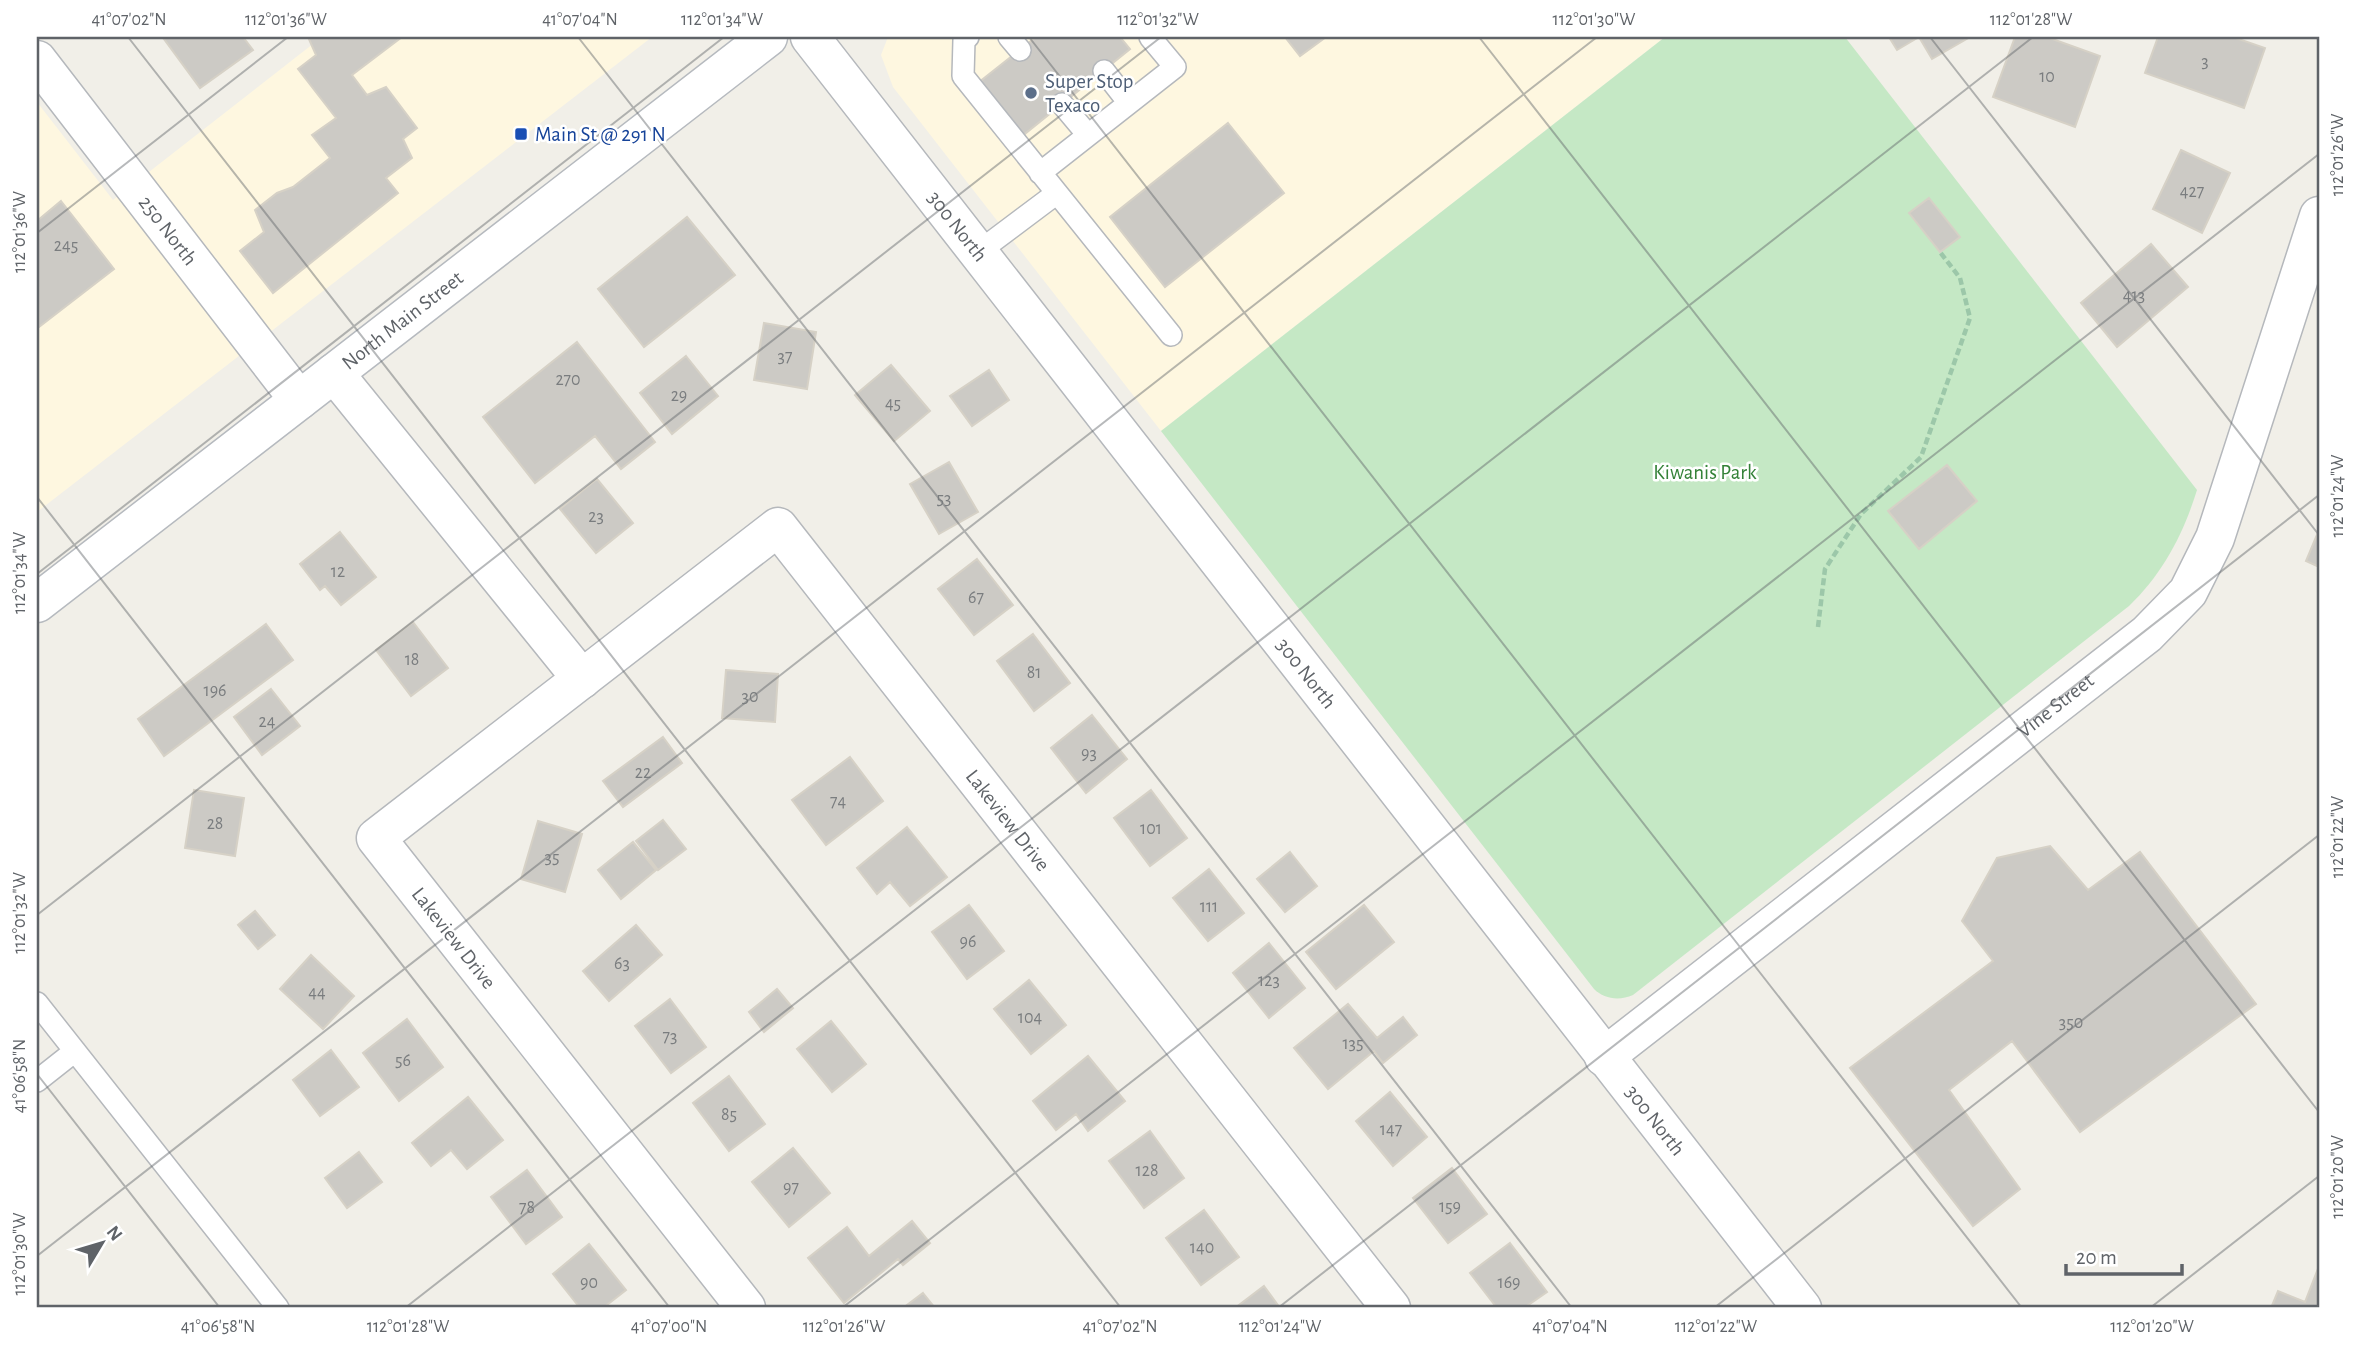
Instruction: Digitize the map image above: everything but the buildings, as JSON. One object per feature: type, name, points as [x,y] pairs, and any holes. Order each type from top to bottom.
[{"type":"street","name":"North Main Street","points":[[37,603],[768,37]]},
{"type":"street","name":"300 North","points":[[810,37],[1802,1308]]},
{"type":"street","name":"250 North","points":[[37,60],[299,400]]},
{"type":"street","name":"Vine Street","points":[[1604,1057],[2114,660],[2176,607],[2188,592],[2215,538],[2319,216]]},
{"type":"street","points":[[334,373],[582,679]]},
{"type":"street","name":"Lakeview Drive","points":[[746,1308],[376,838],[778,527],[1391,1308]]},
{"type":"lane","points":[[968,37],[964,40],[963,76],[1171,335]]},
{"type":"lane","points":[[1040,173],[1175,68],[1150,37]]},
{"type":"lane","points":[[1104,71],[1129,103]]},
{"type":"lane","points":[[1062,104],[1088,135]]},
{"type":"lane","points":[[977,253],[1057,194]]},
{"type":"lane","points":[[37,1003],[278,1308]]},
{"type":"lane","points":[[37,1081],[75,1051]]},
{"type":"path","points":[[1818,627],[1825,569],[1861,514],[1921,457],[1970,318],[1960,278],[1940,253]]},
{"type":"shaded area","points":[[316,37],[652,37],[37,512],[37,102],[113,200],[318,40]]},
{"type":"shaded area","points":[[888,37],[1665,37],[1161,431],[893,87],[881,55]]},
{"type":"green space","name":"Kiwanis Park","points":[[1665,37],[1845,37],[2197,490],[2171,552],[2152,580],[2129,606],[1633,995],[1617,998],[1607,997],[1594,989],[1161,431]]},
{"type":"place","name":"Super Stop Texaco","points":[[1031,93]]},
{"type":"place","name":"Main St @ 291 N","points":[[521,134]]}]
